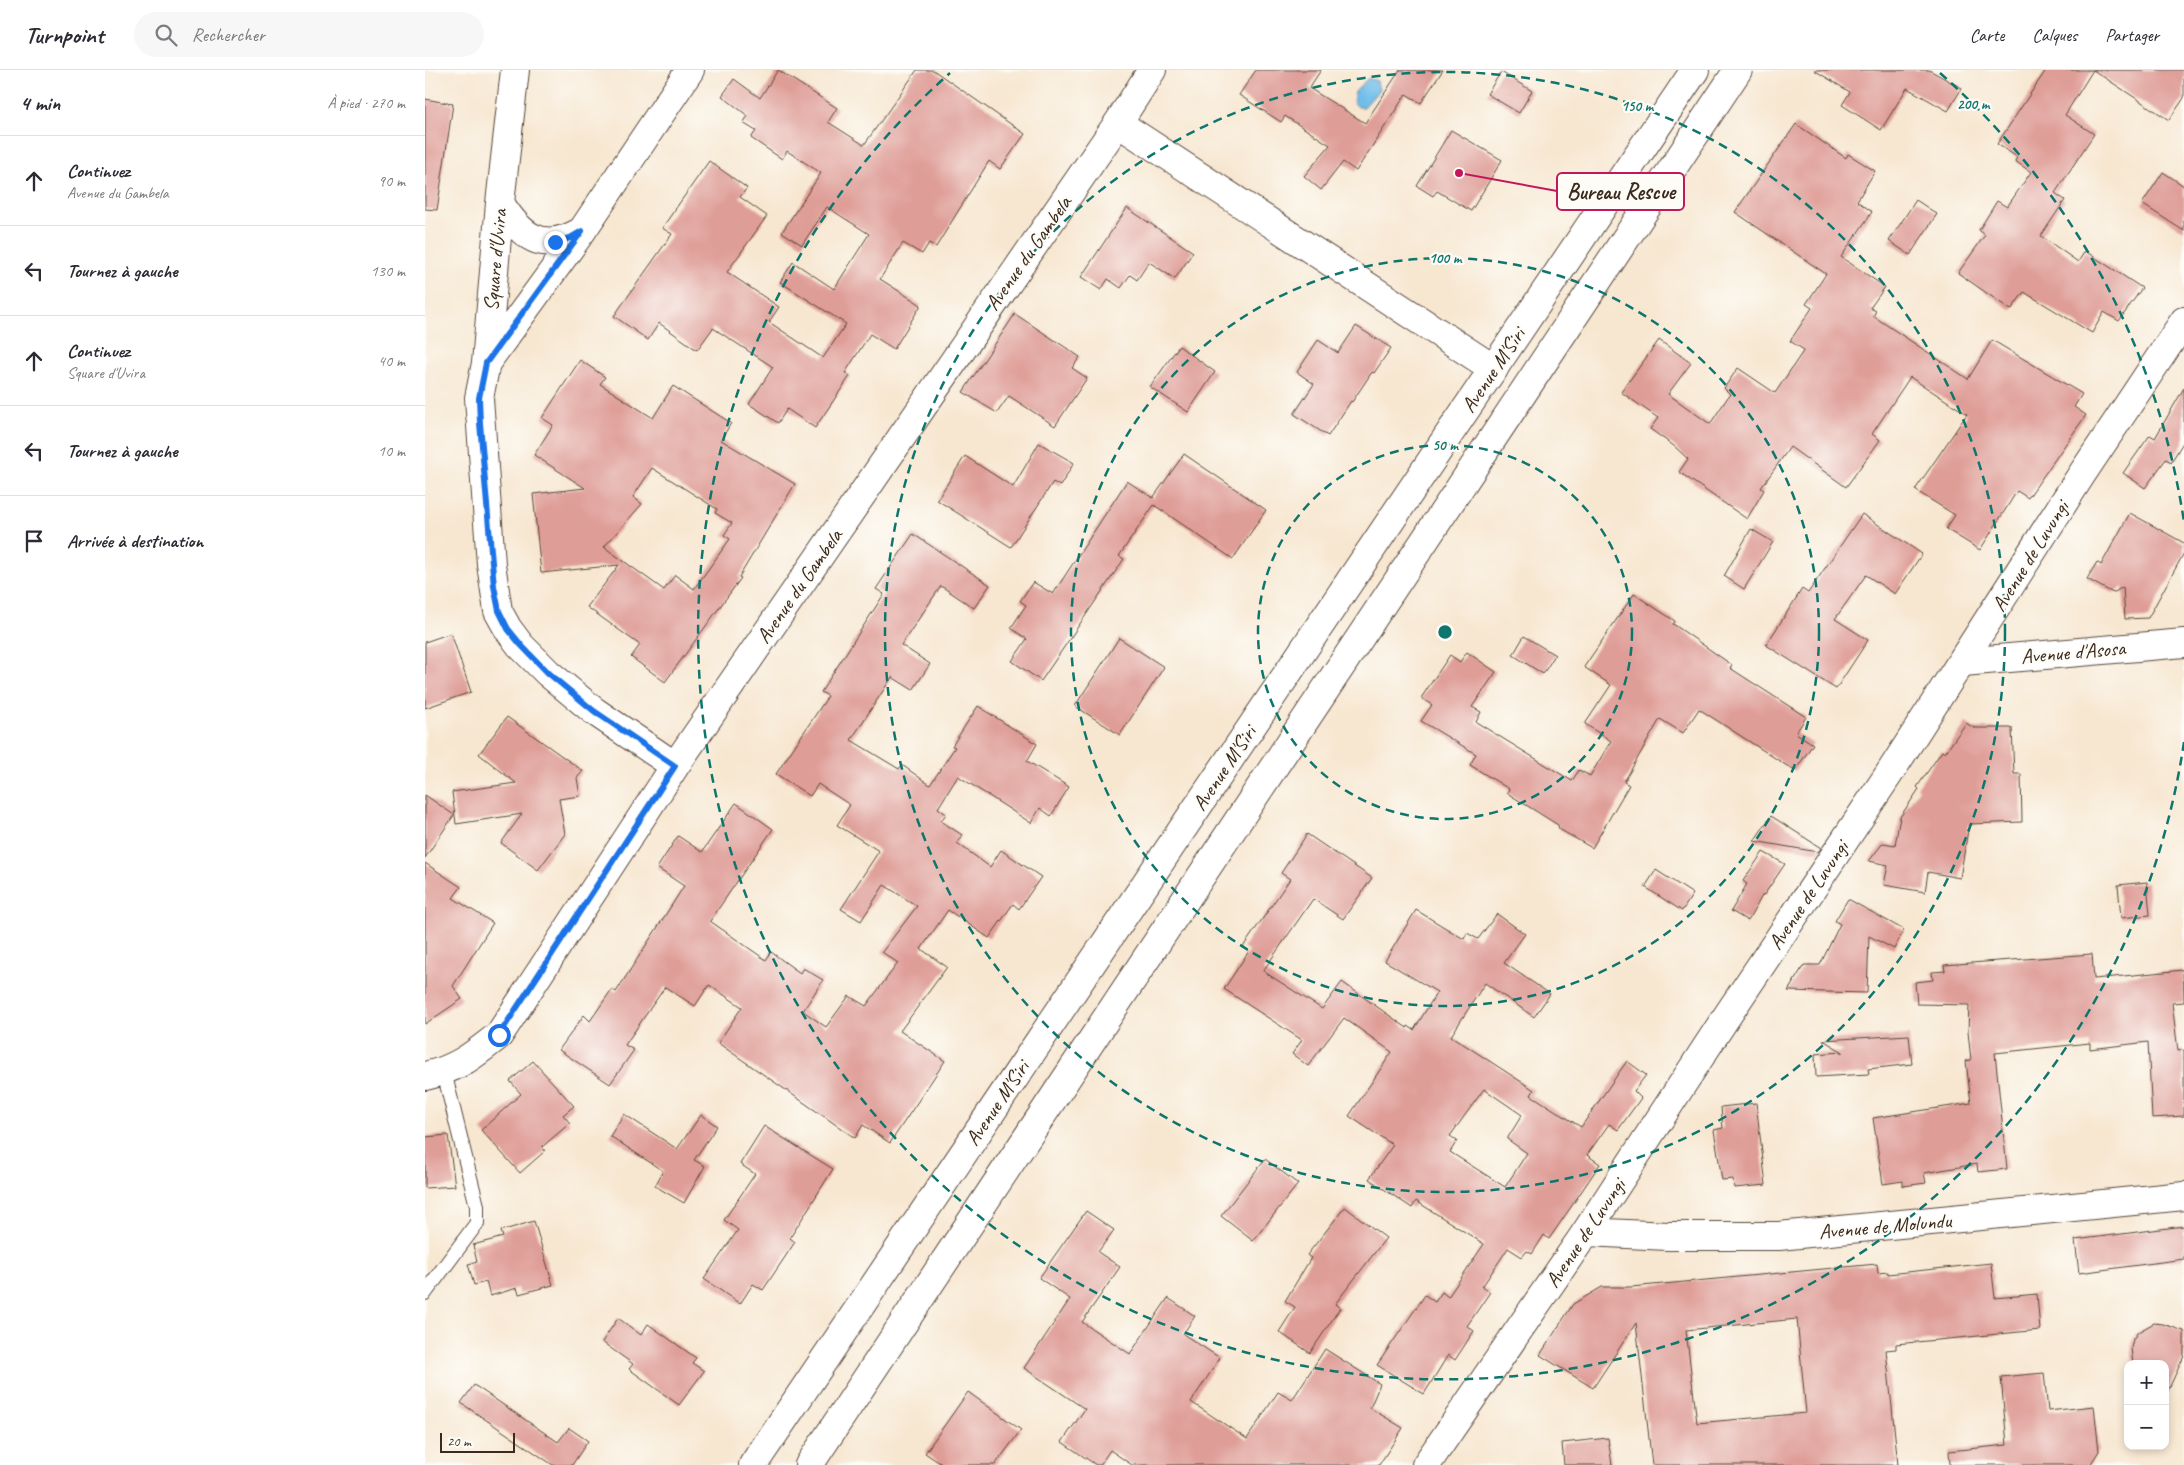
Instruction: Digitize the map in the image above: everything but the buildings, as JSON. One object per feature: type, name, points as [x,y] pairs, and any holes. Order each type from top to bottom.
[{"type":"main road","name":"Square d'Uvira","points":[[486,363],[500,203],[515,70]]},
{"type":"main road","name":"Square d'Uvira","points":[[486,363],[582,231],[690,70]]},
{"type":"main road","name":"Avenue du Gambela","points":[[434,1074],[469,1060],[499,1035],[675,766],[1118,123],[1152,70]]},
{"type":"main road","name":"Avenue M'Siri","points":[[753,1465],[1695,70]]},
{"type":"main road","name":"Avenue M'Siri","points":[[809,1465],[1738,70]]},
{"type":"main road","points":[[1118,123],[1494,369]]},
{"type":"main road","points":[[500,203],[512,223],[523,233],[537,239],[555,242],[570,238],[582,231]]},
{"type":"main road","name":"Avenue de Luvungi","points":[[1427,1465],[1586,1232],[1963,662],[2082,474],[2184,321]]},
{"type":"main road","points":[[486,363],[479,398],[480,423],[491,564],[499,611],[508,629],[548,673],[594,711],[675,766]]},
{"type":"main road","name":"Avenue d'Asosa","points":[[1963,662],[2184,643]]},
{"type":"main road","name":"Avenue de Molundu","points":[[1586,1232],[1668,1236],[1779,1236],[2184,1196]]},
{"type":"lane","points":[[425,1293],[477,1222],[477,1206],[434,1074]]},
{"type":"water","points":[[1368,78],[1377,81],[1379,90],[1364,107],[1358,107],[1353,102],[1355,92]]},
{"type":"place","name":"Bureau Rescue","points":[[1459,173]]},
{"type":"route","points":[[499,1035],[675,766],[594,711],[548,673],[508,629],[499,611],[491,564],[479,398],[486,363],[582,231],[570,238],[555,242]]}]
